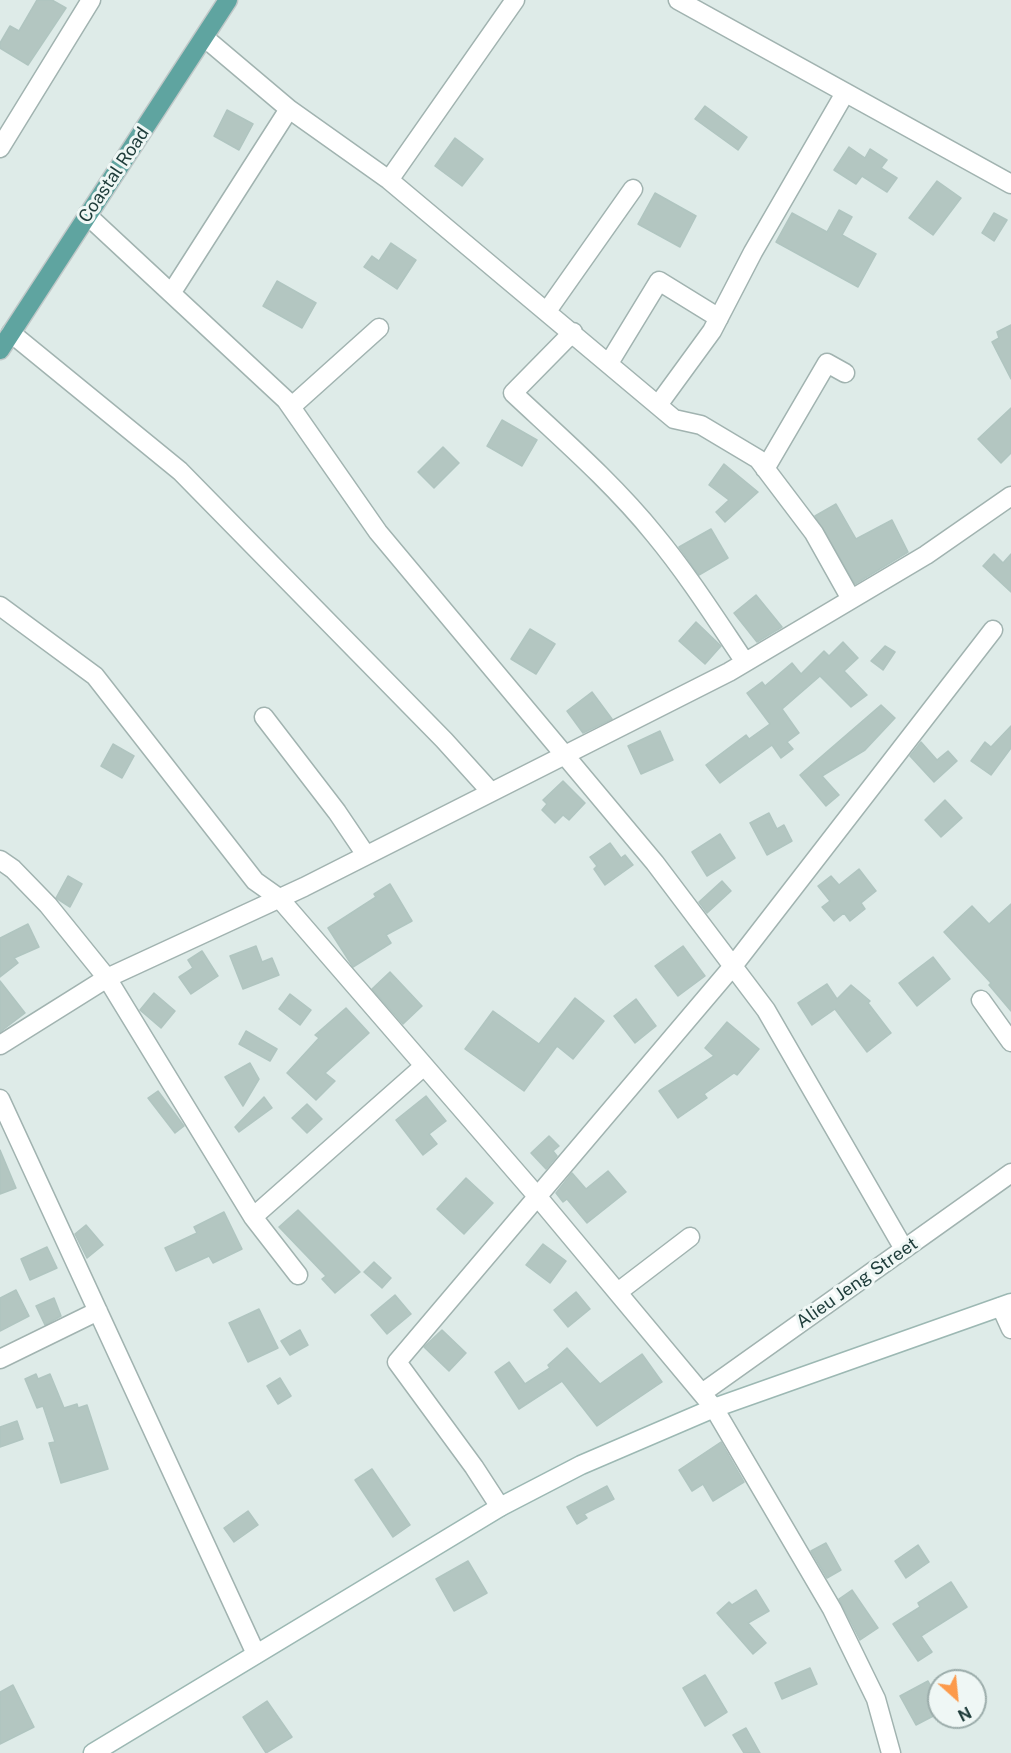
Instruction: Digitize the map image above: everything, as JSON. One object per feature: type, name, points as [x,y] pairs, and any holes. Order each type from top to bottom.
[{"type":"main road","name":"Coastal Road","points":[[0,350],[228,0]]},
{"type":"street","points":[[0,148],[91,0]]},
{"type":"street","points":[[389,180],[515,0]]},
{"type":"street","points":[[678,0],[1011,184]]},
{"type":"street","points":[[205,38],[289,109],[389,180],[674,419],[701,425],[758,459],[814,533],[851,599]]},
{"type":"street","points":[[658,405],[719,318],[753,252],[845,93]]},
{"type":"street","points":[[172,292],[289,109]]},
{"type":"street","points":[[548,311],[633,189]]},
{"type":"street","points":[[87,215],[172,292],[291,407],[378,532],[655,863],[766,1010],[904,1250]]},
{"type":"street","points":[[609,363],[659,281],[719,318]]},
{"type":"street","points":[[291,407],[379,328]]},
{"type":"street","points":[[573,332],[513,393],[592,468],[654,533],[702,597],[745,662]]},
{"type":"street","points":[[11,333],[180,471],[437,732],[491,792]]},
{"type":"street","points":[[765,469],[827,363],[845,373]]},
{"type":"street","points":[[0,1045],[107,978],[366,855],[745,662],[926,555],[1011,496]]},
{"type":"street","points":[[0,606],[94,676],[255,881],[279,898],[537,1196],[714,1408],[832,1609],[876,1699],[891,1753]]},
{"type":"street","points":[[500,1507],[474,1467],[397,1362],[733,966],[993,630]]},
{"type":"street","points":[[264,717],[337,812],[366,855]]},
{"type":"street","points":[[0,860],[13,869],[48,905],[107,978],[253,1216],[298,1275]]},
{"type":"street","points":[[981,1000],[1011,1042]]},
{"type":"street","points":[[253,1216],[424,1066]]},
{"type":"street","points":[[0,1099],[256,1654]]},
{"type":"street","name":"Alieu Jeng Street","points":[[702,1393],[1011,1173]]},
{"type":"street","points":[[618,1292],[690,1237]]},
{"type":"street","points":[[93,1753],[500,1507],[581,1465],[714,1408],[1006,1305],[1011,1329]]},
{"type":"street","points":[[0,1359],[98,1311]]},
{"type":"building","points":[[37,0],[52,0],[66,8],[28,65],[0,48],[0,43],[10,26],[19,31]]},
{"type":"building","points":[[705,106],[747,137],[738,150],[695,119]]},
{"type":"building","points":[[227,110],[253,124],[239,150],[214,136]]},
{"type":"building","points":[[455,138],[483,159],[462,186],[435,166]]},
{"type":"building","points":[[849,147],[865,158],[870,149],[887,160],[881,168],[897,178],[887,192],[862,176],[856,184],[834,170]]},
{"type":"building","points":[[937,181],[961,198],[933,235],[909,218]]},
{"type":"building","points":[[655,193],[696,216],[680,247],[638,224]]},
{"type":"building","points":[[839,210],[852,217],[842,235],[876,254],[858,287],[776,242],[792,213],[827,232]]},
{"type":"building","points":[[994,213],[1007,220],[994,241],[982,233]]},
{"type":"building","points":[[391,243],[416,260],[397,289],[364,267],[372,256],[379,261]]},
{"type":"building","points":[[277,281],[316,303],[302,328],[263,306]]},
{"type":"building","points":[[1011,325],[1011,379],[992,342],[999,338],[997,332]]},
{"type":"building","points":[[1011,408],[1011,453],[1001,463],[978,439]]},
{"type":"building","points":[[502,420],[537,440],[522,466],[487,446]]},
{"type":"building","points":[[443,447],[459,463],[434,488],[418,472]]},
{"type":"building","points":[[724,464],[758,492],[725,522],[716,512],[729,500],[709,485]]},
{"type":"building","points":[[836,504],[856,539],[892,520],[908,552],[855,584],[815,516]]},
{"type":"building","points":[[711,529],[728,558],[699,575],[679,547]]},
{"type":"building","points":[[994,554],[1003,563],[1011,554],[1011,592],[983,566]]},
{"type":"building","points":[[756,595],[782,627],[757,642],[734,613]]},
{"type":"building","points":[[696,622],[721,646],[705,664],[679,641]]},
{"type":"building","points":[[530,629],[555,644],[536,674],[511,659]]},
{"type":"building","points":[[843,642],[858,658],[844,671],[867,695],[851,707],[820,676],[782,709],[799,733],[787,742],[793,749],[781,758],[772,745],[720,783],[706,765],[746,735],[749,739],[770,724],[747,693],[762,682],[765,686],[792,663],[801,674],[824,651],[829,656]]},
{"type":"building","points":[[885,646],[895,652],[883,670],[871,661]]},
{"type":"building","points":[[592,692],[612,719],[583,733],[567,711]]},
{"type":"building","points":[[881,705],[895,718],[865,750],[822,776],[839,795],[826,806],[800,775]]},
{"type":"building","points":[[1011,726],[1011,748],[991,775],[971,761],[985,742],[991,747]]},
{"type":"building","points":[[660,731],[673,760],[641,774],[628,746]]},
{"type":"building","points":[[921,742],[937,760],[948,751],[957,761],[934,782],[910,756]]},
{"type":"building","points":[[113,744],[134,756],[122,778],[101,766]]},
{"type":"building","points":[[563,781],[585,803],[569,820],[563,815],[555,823],[542,810],[547,804],[543,800]]},
{"type":"building","points":[[945,800],[962,818],[941,837],[925,820]]},
{"type":"building","points":[[769,813],[777,829],[784,825],[792,841],[767,855],[750,823]]},
{"type":"building","points":[[720,834],[735,858],[707,876],[692,852]]},
{"type":"building","points":[[610,843],[621,858],[625,855],[633,865],[605,885],[594,869],[597,866],[590,857]]},
{"type":"building","points":[[859,869],[876,891],[861,903],[865,909],[850,921],[844,913],[834,921],[822,907],[830,901],[818,886],[831,876],[839,885]]},
{"type":"building","points":[[68,876],[82,884],[70,907],[56,898]]},
{"type":"building","points":[[722,881],[731,891],[707,913],[699,902]]},
{"type":"building","points":[[390,884],[412,921],[386,935],[391,943],[353,967],[328,928],[376,897],[374,894]]},
{"type":"building","points":[[1011,904],[1011,1011],[989,985],[991,983],[944,932],[972,906],[989,924]]},
{"type":"building","points":[[28,924],[39,947],[14,958],[18,963],[0,977],[0,938]]},
{"type":"building","points":[[256,946],[262,962],[272,958],[279,975],[243,989],[230,956]]},
{"type":"building","points":[[683,946],[705,976],[678,996],[655,966]]},
{"type":"building","points":[[202,951],[218,976],[191,994],[179,977],[193,968],[188,960]]},
{"type":"building","points":[[933,957],[950,979],[917,1006],[899,983]]},
{"type":"building","points":[[390,972],[422,1006],[403,1024],[372,989]]},
{"type":"building","points":[[0,981],[25,1013],[0,1032]]},
{"type":"building","points":[[827,984],[837,999],[851,985],[870,1001],[868,1003],[891,1033],[867,1052],[835,1009],[812,1025],[798,1003]]},
{"type":"building","points":[[154,993],[175,1011],[161,1028],[140,1010]]},
{"type":"building","points":[[290,994],[311,1010],[300,1025],[279,1009]]},
{"type":"building","points":[[575,998],[604,1021],[573,1059],[557,1046],[524,1091],[465,1049],[493,1011],[539,1044]]},
{"type":"building","points":[[636,999],[656,1026],[635,1043],[614,1016]]},
{"type":"building","points":[[346,1008],[369,1033],[325,1073],[335,1081],[316,1100],[287,1073],[319,1038],[315,1035]]},
{"type":"building","points":[[727,1022],[759,1049],[737,1075],[734,1073],[704,1094],[707,1098],[678,1118],[659,1091],[714,1056],[705,1048]]},
{"type":"building","points":[[246,1031],[277,1049],[270,1061],[239,1044]]},
{"type":"building","points":[[250,1063],[259,1079],[243,1106],[225,1077]]},
{"type":"building","points":[[158,1091],[184,1126],[175,1133],[148,1098]]},
{"type":"building","points":[[426,1096],[446,1121],[429,1134],[437,1144],[423,1155],[396,1120]]},
{"type":"building","points":[[264,1097],[272,1108],[239,1132],[235,1127]]},
{"type":"building","points":[[307,1104],[322,1119],[307,1133],[292,1118]]},
{"type":"building","points":[[549,1136],[559,1146],[553,1151],[557,1156],[546,1169],[531,1153]]},
{"type":"building","points":[[0,1150],[16,1188],[0,1194]]},
{"type":"building","points":[[608,1171],[626,1192],[587,1223],[567,1199],[563,1202],[556,1193],[572,1173],[586,1189]]},
{"type":"building","points":[[466,1178],[493,1203],[464,1234],[437,1209]]},
{"type":"building","points":[[298,1210],[360,1272],[335,1293],[322,1279],[326,1276],[279,1227]]},
{"type":"building","points":[[224,1212],[242,1249],[213,1263],[209,1256],[176,1271],[165,1248],[197,1233],[194,1227]]},
{"type":"building","points":[[86,1225],[103,1245],[87,1258],[75,1234]]},
{"type":"building","points":[[543,1244],[566,1261],[550,1283],[526,1265]]},
{"type":"building","points":[[47,1247],[57,1268],[30,1280],[21,1259]]},
{"type":"building","points":[[374,1262],[391,1278],[382,1288],[364,1272]]},
{"type":"building","points":[[16,1290],[29,1316],[0,1331],[0,1298]]},
{"type":"building","points":[[576,1292],[590,1309],[568,1327],[554,1310]]},
{"type":"building","points":[[395,1295],[411,1314],[387,1334],[371,1315]]},
{"type":"building","points":[[54,1298],[61,1316],[45,1325],[36,1306]]},
{"type":"building","points":[[259,1309],[278,1348],[248,1362],[229,1323]]},
{"type":"building","points":[[300,1330],[308,1345],[290,1355],[281,1341]]},
{"type":"building","points":[[442,1330],[466,1353],[449,1371],[424,1347]]},
{"type":"building","points":[[567,1348],[600,1384],[642,1354],[662,1382],[597,1426],[562,1381],[519,1409],[495,1372],[509,1362],[525,1384],[550,1368],[548,1365]]},
{"type":"building","points":[[36,1374],[38,1379],[50,1374],[64,1408],[77,1404],[78,1408],[87,1405],[108,1469],[61,1483],[49,1443],[55,1442],[43,1406],[37,1408],[25,1379]]},
{"type":"building","points":[[280,1378],[291,1396],[278,1404],[267,1386]]},
{"type":"building","points":[[17,1421],[23,1439],[0,1447],[0,1427]]},
{"type":"building","points":[[721,1442],[744,1482],[713,1501],[703,1484],[692,1491],[679,1470]]},
{"type":"building","points":[[372,1469],[410,1525],[393,1537],[355,1480]]},
{"type":"building","points":[[607,1486],[614,1499],[584,1514],[587,1518],[577,1524],[567,1507]]},
{"type":"building","points":[[248,1511],[258,1525],[234,1542],[224,1528]]},
{"type":"building","points":[[826,1543],[841,1570],[827,1578],[811,1551]]},
{"type":"building","points":[[918,1545],[929,1562],[906,1578],[895,1561]]},
{"type":"building","points":[[468,1561],[487,1593],[454,1611],[436,1579]]},
{"type":"building","points":[[951,1582],[967,1607],[921,1636],[932,1652],[918,1661],[893,1624],[920,1607],[918,1603]]},
{"type":"building","points":[[756,1590],[769,1611],[748,1623],[766,1643],[753,1654],[717,1613],[729,1602],[732,1605]]},
{"type":"building","points":[[852,1590],[878,1628],[860,1640],[839,1599]]},
{"type":"building","points":[[810,1668],[817,1684],[782,1699],[775,1683]]},
{"type":"building","points":[[705,1675],[727,1712],[705,1726],[683,1688]]},
{"type":"building","points":[[927,1682],[927,1719],[916,1725],[900,1696]]},
{"type":"building","points":[[13,1685],[34,1727],[0,1744],[0,1692]]},
{"type":"building","points":[[267,1701],[292,1737],[266,1753],[243,1717]]},
{"type":"building","points":[[746,1728],[760,1753],[744,1753],[733,1735]]}]
